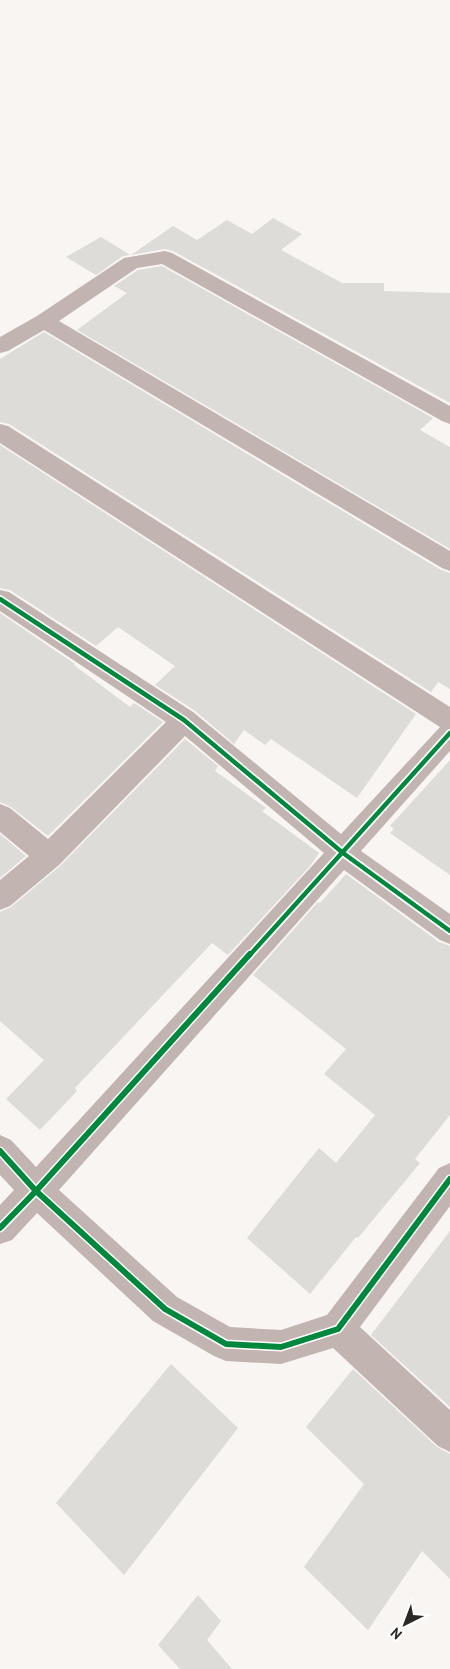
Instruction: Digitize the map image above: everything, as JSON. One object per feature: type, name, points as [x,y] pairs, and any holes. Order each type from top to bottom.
[{"type":"street","points":[[0,346],[44,321],[131,262],[165,257],[450,416]]},
{"type":"street","points":[[44,321],[450,562]]},
{"type":"street","points":[[0,432],[450,720]]},
{"type":"street","points":[[0,599],[184,720],[343,853],[450,931]]},
{"type":"street","points":[[0,897],[49,856],[184,720]]},
{"type":"street","points":[[0,1228],[36,1191],[343,853],[450,732]]},
{"type":"street","points":[[0,816],[49,856]]},
{"type":"street","points":[[0,1151],[36,1191],[165,1309],[226,1344],[281,1347],[338,1329],[450,1179]]},
{"type":"street","points":[[338,1329],[450,1434]]},
{"type":"building","points":[[273,218],[302,234],[281,250],[342,283],[384,283],[384,291],[450,293],[450,403],[173,251],[165,249],[131,255],[173,226],[197,240],[227,220],[252,234]]},
{"type":"building","points":[[101,237],[130,255],[123,256],[96,275],[66,257]]},
{"type":"building","points":[[162,266],[433,418],[420,430],[450,447],[450,549],[77,330],[127,293],[114,286],[138,270]]},
{"type":"building","points":[[44,332],[441,570],[450,573],[450,689],[438,682],[431,692],[9,424],[0,422],[0,359]]},
{"type":"building","points":[[0,445],[416,714],[357,798],[271,739],[265,745],[244,730],[234,744],[194,710],[155,685],[175,666],[118,627],[96,646],[10,590],[0,588]]},
{"type":"building","points":[[0,613],[75,664],[130,707],[134,703],[163,722],[48,836],[11,807],[0,802]]},
{"type":"building","points":[[185,739],[218,766],[215,771],[266,808],[262,811],[319,853],[310,866],[228,955],[212,943],[75,1088],[77,1091],[40,1130],[6,1099],[44,1060],[0,1021],[0,912],[11,907],[60,866]]},
{"type":"building","points":[[450,760],[450,875],[390,833],[394,829],[390,826]]},
{"type":"building","points":[[0,834],[26,856],[0,878]]},
{"type":"building","points":[[346,874],[439,942],[450,946],[450,1115],[415,1159],[420,1163],[310,1294],[247,1238],[319,1148],[336,1163],[375,1115],[324,1074],[346,1049],[253,975],[318,902],[320,903]]},
{"type":"building","points":[[450,1231],[450,1407],[371,1335]]},
{"type":"building","points":[[171,1364],[238,1428],[124,1575],[56,1503]]},
{"type":"building","points":[[353,1369],[437,1447],[450,1454],[450,1579],[422,1551],[368,1630],[304,1567],[364,1484],[306,1427]]},
{"type":"building","points":[[198,1595],[221,1621],[207,1640],[232,1669],[180,1669],[158,1645]]},
{"type":"cycle path","points":[[0,599],[184,720],[343,853],[450,931]]},
{"type":"cycle path","points":[[0,1228],[36,1191],[450,733]]},
{"type":"cycle path","points":[[0,1151],[36,1191],[165,1309],[226,1344],[281,1347],[338,1329],[450,1179]]}]
